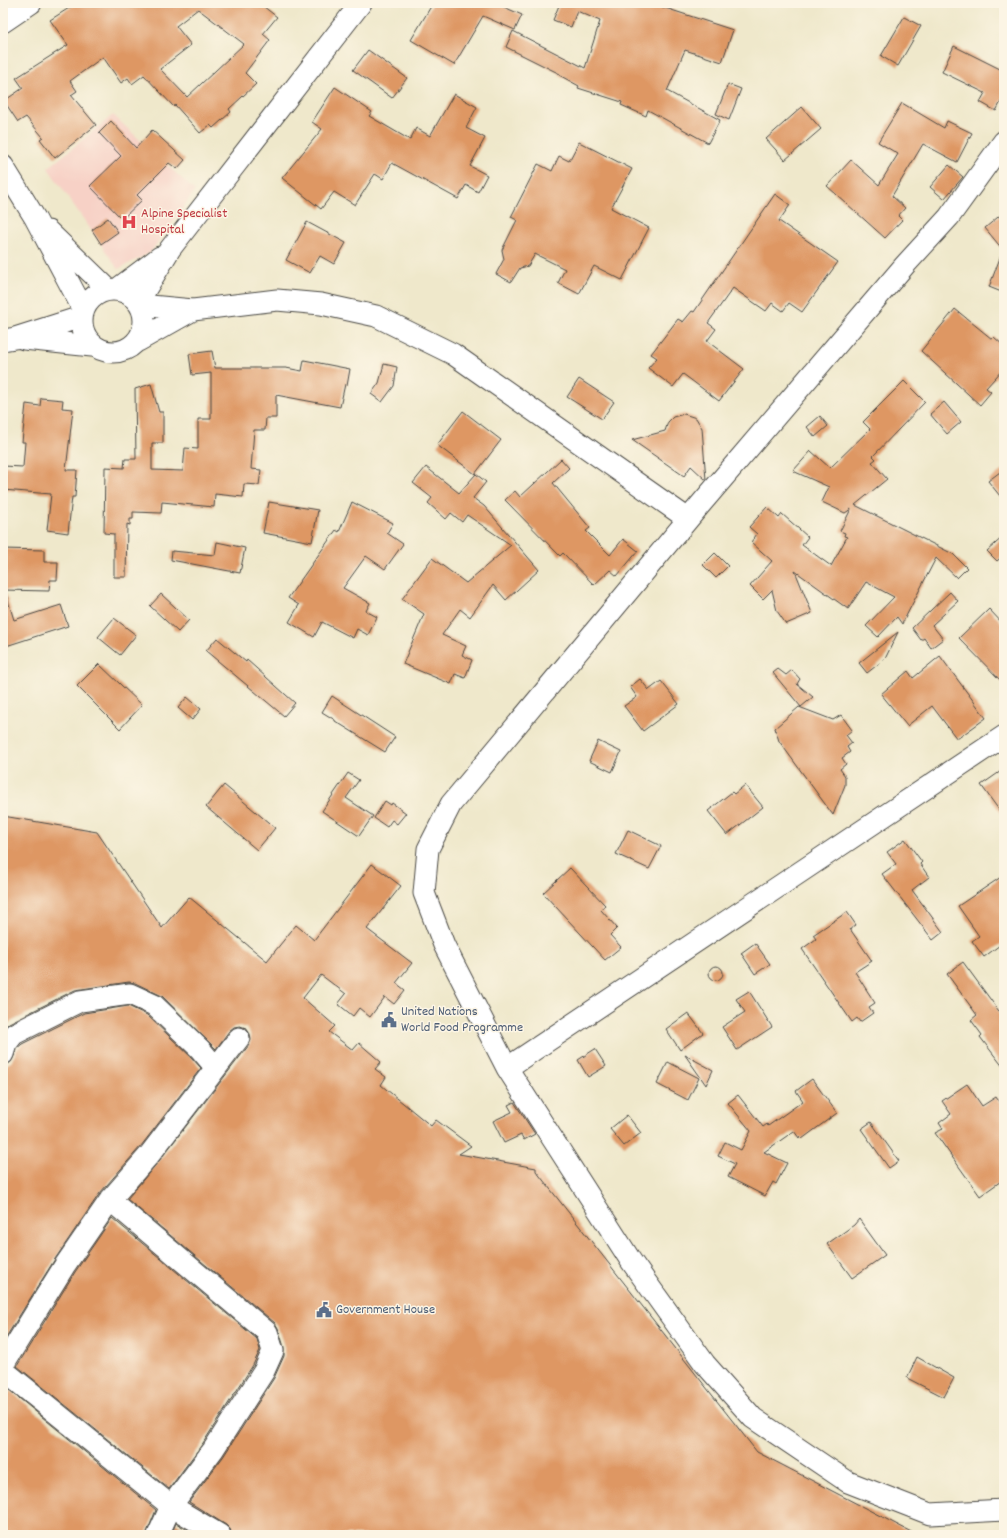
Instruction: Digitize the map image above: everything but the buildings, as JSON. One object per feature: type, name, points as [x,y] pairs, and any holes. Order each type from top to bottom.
[{"type":"street","points":[[3,22],[31,3]]},
{"type":"street","points":[[139,304],[170,249],[360,3]]},
{"type":"street","points":[[1004,141],[948,217],[905,265],[688,519],[451,804],[428,849],[424,893],[444,945],[507,1068],[631,1261],[705,1364],[753,1418],[848,1482],[930,1514],[1004,1510]]},
{"type":"street","points":[[3,166],[35,218],[82,313],[83,333],[92,346]]},
{"type":"street","points":[[35,218],[112,290],[124,292],[132,296],[139,304],[144,317],[143,330],[138,341]]},
{"type":"street","points":[[9,339],[82,313],[93,296],[112,290],[170,249]]},
{"type":"street","points":[[139,304],[193,310],[277,300],[321,304],[376,316],[453,354],[688,519]]},
{"type":"street","points":[[9,339],[92,346],[108,353],[124,351],[138,341],[193,310]]},
{"type":"street","points":[[507,1068],[1004,736]]},
{"type":"street","points":[[3,1054],[6,1044],[14,1034],[80,1001],[130,994],[154,1005],[216,1068]]},
{"type":"street","points":[[3,1365],[65,1265],[110,1200],[150,1154],[240,1038]]},
{"type":"street","points":[[110,1200],[267,1332],[273,1351],[264,1371],[212,1450],[171,1506],[158,1535]]},
{"type":"street","points":[[3,1370],[171,1506],[220,1535]]},
{"type":"shaded area","name":"Alpine Specialist Hospital","points":[[113,115],[195,191],[150,253],[118,269],[48,168]]},
{"type":"place","name":"Alpine Specialist Hospital","points":[[129,222]]},
{"type":"place","name":"United Nations World Food Programme","points":[[389,1020]]},
{"type":"place","name":"Government House","points":[[324,1310]]}]
